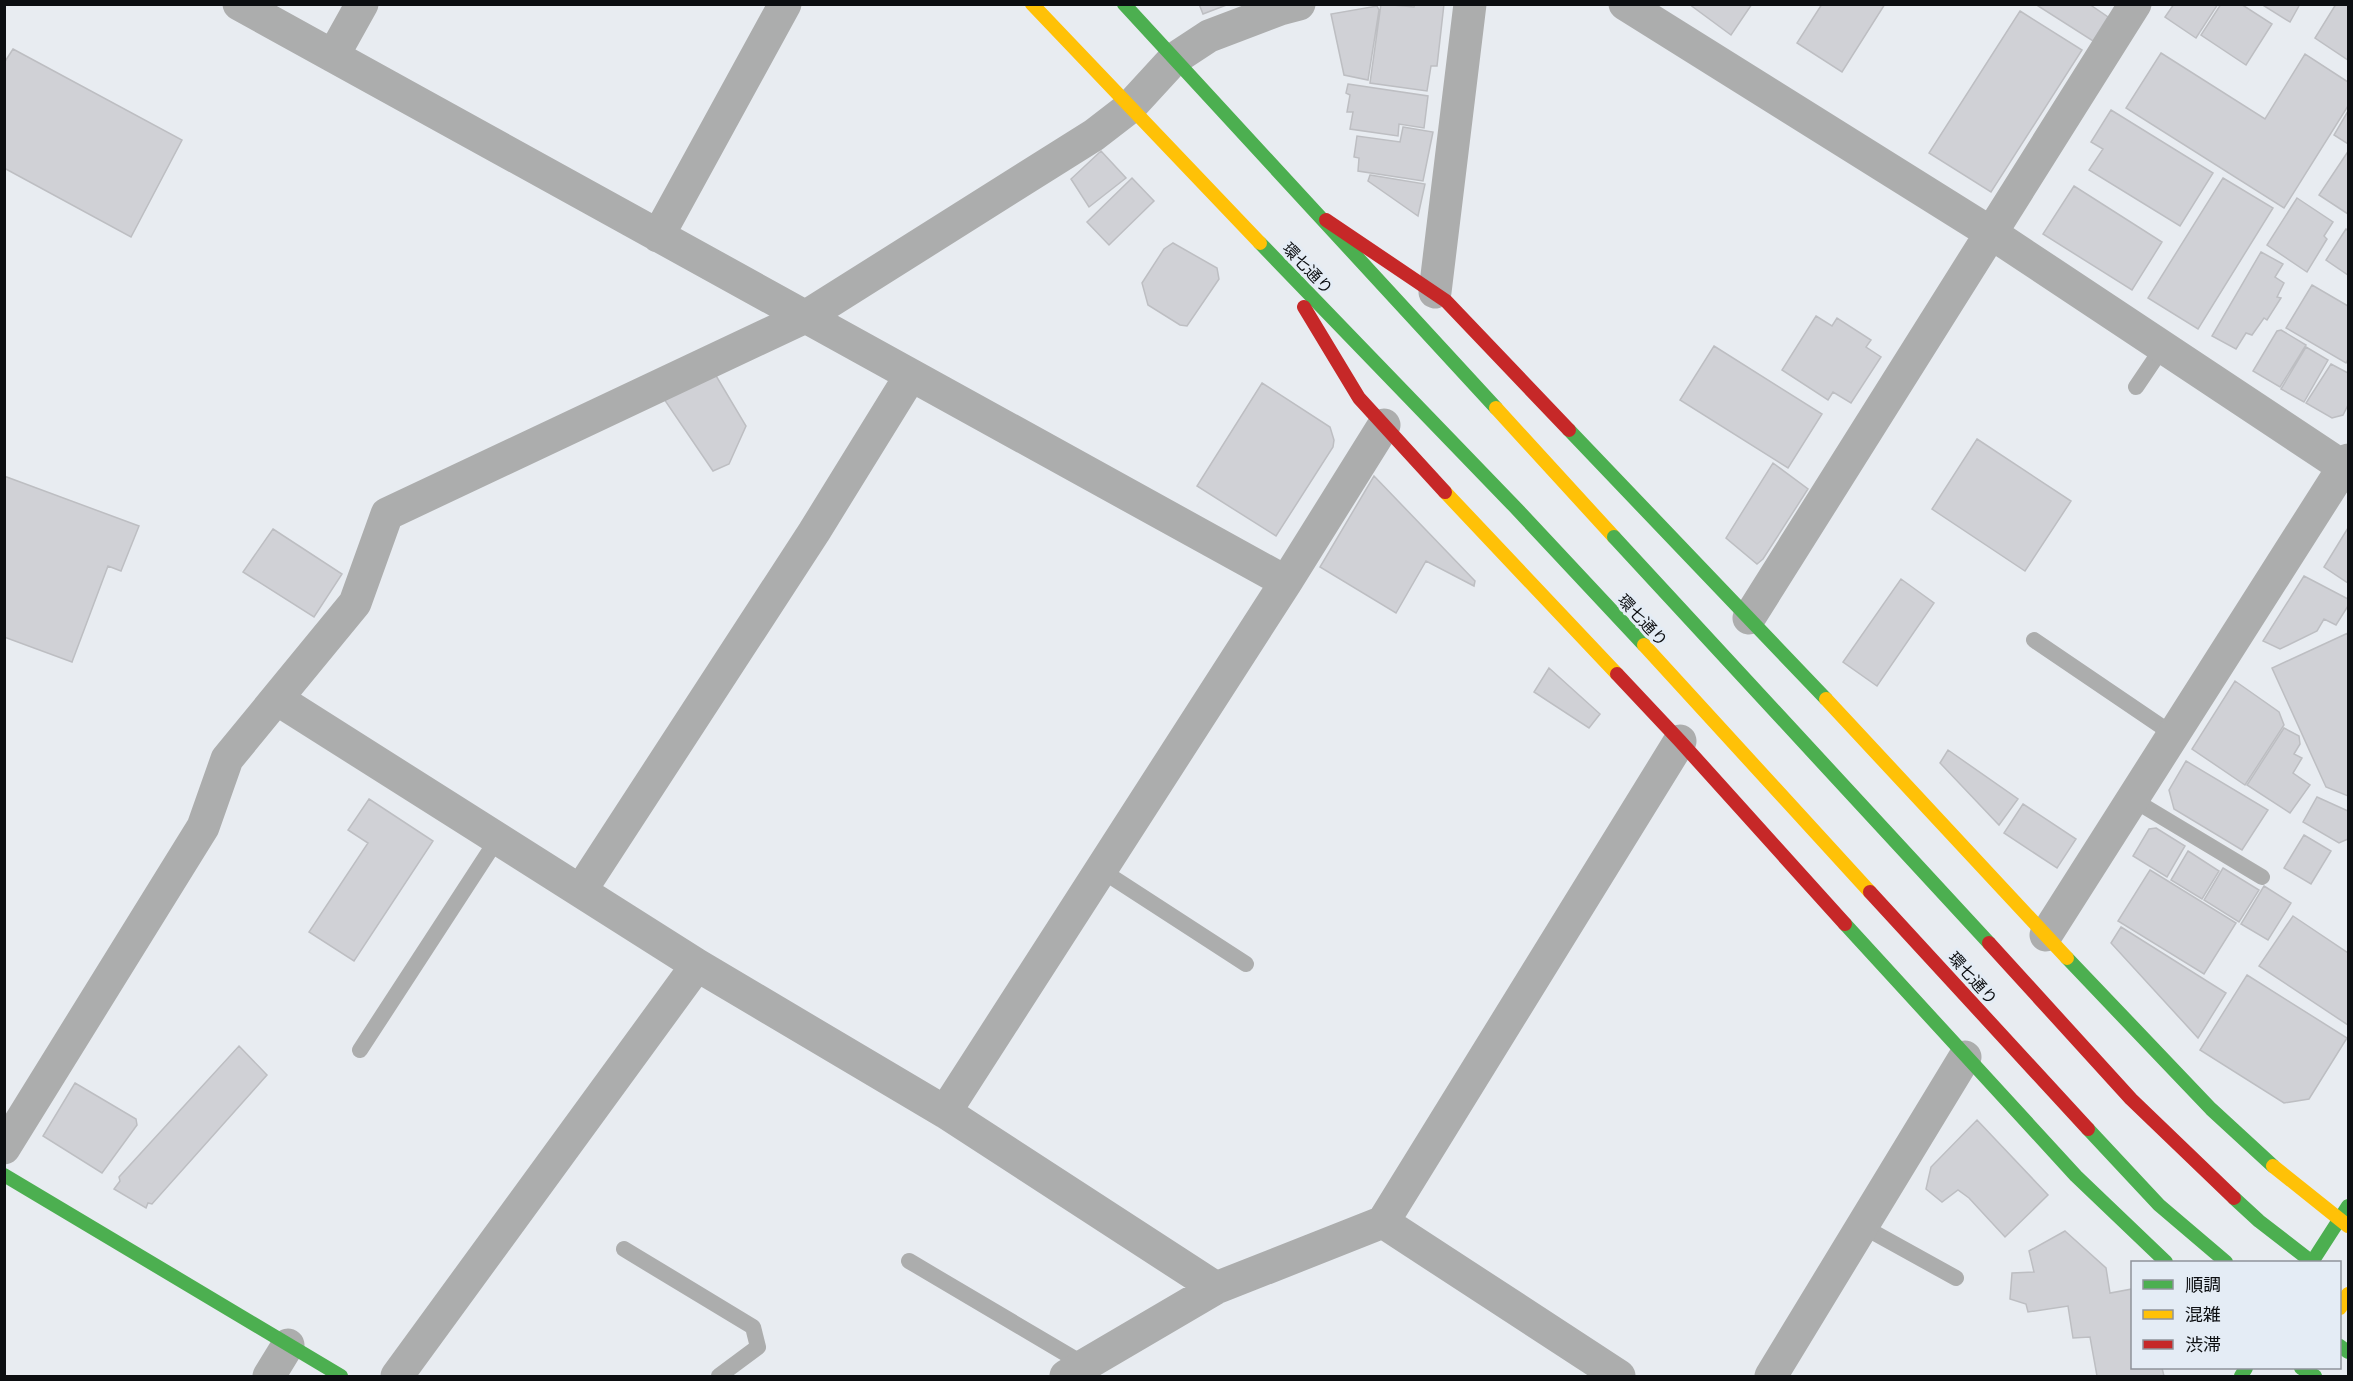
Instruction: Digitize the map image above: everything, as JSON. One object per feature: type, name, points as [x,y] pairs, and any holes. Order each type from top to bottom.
[{"type":"main road","name":"環七通り","points":[[1032,4],[1578,575],[1758,767],[2159,1205],[2224,1261]]},
{"type":"main road","points":[[1124,4],[1326,220],[2130,1099],[2259,1221],[2309,1261]]},
{"type":"main road","points":[[1326,220],[1446,301],[1749,618],[2211,1109],[2267,1161],[2344,1222]]},
{"type":"main road","points":[[1274,257],[1359,398],[1512,565],[1680,741],[1965,1057],[2076,1176],[2164,1261]]},
{"type":"main road","points":[[4,1175],[341,1377]]},
{"type":"main road","points":[[2314,1261],[2344,1222],[2349,1206]]},
{"type":"street","points":[[239,4],[1286,582]]},
{"type":"street","points":[[333,56],[362,4]]},
{"type":"street","points":[[658,236],[785,4]]},
{"type":"street","points":[[4,1148],[202,827],[226,759],[355,603],[387,514],[805,317],[1094,135],[1129,108],[1174,59],[1209,36],[1299,4]]},
{"type":"street","points":[[1435,292],[1470,4]]},
{"type":"street","points":[[1625,4],[1991,233],[2347,466],[2046,935]]},
{"type":"street","points":[[1749,618],[2135,4]]},
{"type":"street","points":[[580,890],[814,532],[910,375]]},
{"type":"street","points":[[945,1112],[1384,426]]},
{"type":"street","points":[[277,699],[697,965],[945,1112],[1216,1288]]},
{"type":"street","points":[[1076,1371],[1216,1288],[1383,1222],[1680,741]]},
{"type":"street","points":[[397,1377],[697,965]]},
{"type":"street","points":[[1771,1377],[1965,1057]]},
{"type":"street","points":[[1383,1222],[1619,1377]]},
{"type":"street","points":[[269,1377],[288,1345]]},
{"type":"lane","points":[[2136,387],[2163,347]]},
{"type":"lane","points":[[2034,640],[2174,735]]},
{"type":"lane","points":[[2133,799],[2262,877]]},
{"type":"lane","points":[[360,1050],[498,838]]},
{"type":"lane","points":[[1101,870],[1246,964]]},
{"type":"lane","points":[[1862,1226],[1956,1278]]},
{"type":"lane","points":[[624,1249],[753,1328],[758,1347],[719,1377]]},
{"type":"lane","points":[[909,1261],[1076,1371]]},
{"type":"building","points":[[1199,4],[1229,4],[1203,14]]},
{"type":"building","points":[[1381,4],[1414,7],[1415,4],[1444,4],[1437,66],[1431,66],[1427,91],[1370,83]]},
{"type":"building","points":[[1689,4],[1752,4],[1731,35]]},
{"type":"building","points":[[1822,4],[1885,4],[1842,72],[1797,43]]},
{"type":"building","points":[[2035,4],[2089,4],[2108,17],[2093,41]]},
{"type":"building","points":[[2174,4],[2218,4],[2196,38],[2165,17]]},
{"type":"building","points":[[2221,4],[2241,4],[2272,24],[2246,65],[2201,35]]},
{"type":"building","points":[[2261,4],[2300,4],[2290,22]]},
{"type":"building","points":[[2336,4],[2348,4],[2348,60],[2315,38]]},
{"type":"building","points":[[1377,6],[1379,10],[1368,80],[1344,75],[1331,14]]},
{"type":"building","points":[[2020,11],[2082,50],[1991,192],[1929,153]]},
{"type":"building","points":[[13,49],[182,140],[131,237],[4,168],[4,63]]},
{"type":"building","points":[[2161,53],[2265,119],[2305,54],[2348,82],[2348,106],[2284,208],[2126,108]]},
{"type":"building","points":[[1348,84],[1428,96],[1424,128],[1399,124],[1398,136],[1350,129],[1353,112],[1347,112],[1350,95],[1346,93]]},
{"type":"building","points":[[2111,110],[2213,173],[2180,226],[2089,170],[2103,149],[2091,142]]},
{"type":"building","points":[[2348,111],[2348,144],[2334,135]]},
{"type":"building","points":[[1403,127],[1433,132],[1423,181],[1358,171],[1359,158],[1354,157],[1357,136],[1400,142]]},
{"type":"building","points":[[1101,151],[1126,178],[1089,207],[1071,179]]},
{"type":"building","points":[[2348,154],[2348,214],[2319,195]]},
{"type":"building","points":[[1370,175],[1425,184],[1418,216],[1368,181]]},
{"type":"building","points":[[1132,178],[1154,201],[1109,245],[1087,222]]},
{"type":"building","points":[[2223,178],[2273,208],[2198,329],[2148,298]]},
{"type":"building","points":[[2074,186],[2162,242],[2132,290],[2043,234]]},
{"type":"building","points":[[2297,198],[2333,222],[2324,236],[2327,239],[2307,272],[2267,245]]},
{"type":"building","points":[[2346,229],[2348,231],[2348,275],[2326,260]]},
{"type":"building","points":[[1173,243],[1217,268],[1219,279],[1187,326],[1180,325],[1148,305],[1142,283],[1164,249]]},
{"type":"building","points":[[2261,252],[2283,264],[2275,277],[2284,283],[2277,297],[2281,298],[2267,320],[2264,318],[2252,335],[2246,333],[2236,349],[2212,336]]},
{"type":"building","points":[[2312,285],[2348,306],[2348,359],[2346,363],[2286,328]]},
{"type":"building","points":[[1816,316],[1832,326],[1837,318],[1871,340],[1866,347],[1881,357],[1851,403],[1833,392],[1828,400],[1782,370]]},
{"type":"building","points":[[2281,330],[2306,345],[2280,387],[2253,371],[2277,331]]},
{"type":"building","points":[[1714,346],[1822,414],[1788,468],[1680,400]]},
{"type":"building","points":[[2306,347],[2328,360],[2304,402],[2281,389]]},
{"type":"building","points":[[2331,364],[2348,373],[2348,405],[2343,415],[2332,418],[2306,403]]},
{"type":"building","points":[[712,369],[746,426],[729,464],[713,471],[664,399]]},
{"type":"building","points":[[1262,383],[1330,427],[1334,440],[1333,447],[1276,536],[1197,486]]},
{"type":"building","points":[[1977,439],[2071,501],[2025,571],[1932,509]]},
{"type":"building","points":[[1773,463],[1808,489],[1763,559],[1757,564],[1726,538]]},
{"type":"building","points":[[4,476],[139,526],[121,571],[108,566],[72,662],[4,637]]},
{"type":"building","points":[[1374,476],[1475,581],[1474,586],[1426,561],[1396,613],[1320,567]]},
{"type":"building","points":[[2348,528],[2348,583],[2324,567]]},
{"type":"building","points":[[273,529],[342,574],[314,617],[243,572]]},
{"type":"building","points":[[2304,576],[2348,599],[2348,606],[2336,625],[2324,619],[2317,631],[2280,649],[2263,641]]},
{"type":"building","points":[[1901,579],[1934,603],[1877,686],[1843,662]]},
{"type":"building","points":[[2348,633],[2348,796],[2326,787],[2272,668]]},
{"type":"building","points":[[1549,668],[1600,714],[1589,728],[1534,692]]},
{"type":"building","points":[[2235,681],[2279,712],[2284,725],[2245,785],[2192,749]]},
{"type":"building","points":[[2284,728],[2299,736],[2300,744],[2294,754],[2302,758],[2293,773],[2310,785],[2290,813],[2247,785]]},
{"type":"building","points":[[1948,750],[2018,799],[1999,825],[1940,763]]},
{"type":"building","points":[[2186,761],[2268,810],[2242,850],[2174,809],[2169,790]]},
{"type":"building","points":[[2317,797],[2348,811],[2348,839],[2339,843],[2303,822]]},
{"type":"building","points":[[369,799],[433,841],[354,961],[309,932],[368,843],[348,830]]},
{"type":"building","points":[[2023,804],[2076,839],[2057,868],[2004,833]]},
{"type":"building","points":[[2156,828],[2185,846],[2167,877],[2133,856],[2149,829]]},
{"type":"building","points":[[2304,835],[2331,851],[2311,884],[2284,868]]},
{"type":"building","points":[[2188,851],[2219,871],[2202,899],[2171,880]]},
{"type":"building","points":[[2223,868],[2259,890],[2239,922],[2204,900]]},
{"type":"building","points":[[2150,870],[2236,923],[2204,974],[2118,921]]},
{"type":"building","points":[[2264,886],[2291,903],[2268,940],[2241,924]]},
{"type":"building","points":[[2293,916],[2348,953],[2348,1025],[2259,966]]},
{"type":"building","points":[[2121,927],[2226,993],[2198,1038],[2111,943]]},
{"type":"building","points":[[2247,975],[2347,1038],[2309,1099],[2284,1103],[2200,1050]]},
{"type":"building","points":[[239,1046],[267,1075],[152,1204],[148,1203],[146,1208],[114,1189],[120,1181],[119,1177]]},
{"type":"building","points":[[75,1083],[136,1119],[137,1125],[102,1173],[43,1136]]},
{"type":"building","points":[[1977,1120],[2048,1195],[2005,1237],[1969,1198],[1958,1190],[1942,1202],[1926,1189],[1931,1167]]},
{"type":"building","points":[[2065,1231],[2106,1268],[2110,1293],[2131,1289],[2131,1369],[2162,1369],[2164,1376],[2097,1376],[2090,1337],[2073,1338],[2068,1306],[2028,1312],[2026,1304],[2010,1299],[2012,1273],[2034,1272],[2029,1251]]},
{"type":"traffic: fast","points":[[1124,4],[1496,408]]},
{"type":"traffic: fast","points":[[1260,243],[1514,506],[1644,645]]},
{"type":"traffic: fast","points":[[1569,430],[1826,699]]},
{"type":"traffic: fast","points":[[1614,537],[1989,943]]},
{"type":"traffic: fast","points":[[1845,924],[2076,1176],[2165,1261]]},
{"type":"traffic: fast","points":[[2067,958],[2211,1109],[2273,1166]]},
{"type":"traffic: fast","points":[[2088,1129],[2159,1205],[2225,1261]]},
{"type":"traffic: fast","points":[[4,1175],[341,1376]]},
{"type":"traffic: fast","points":[[2234,1198],[2259,1221],[2311,1261]]},
{"type":"traffic: fast","points":[[2313,1261],[2348,1206]]},
{"type":"traffic: fast","points":[[2341,1347],[2348,1352]]},
{"type":"traffic: fast","points":[[2241,1376],[2245,1369]]},
{"type":"traffic: fast","points":[[2303,1369],[2315,1376]]},
{"type":"traffic: slow","points":[[1032,4],[1260,243]]},
{"type":"traffic: slow","points":[[1496,408],[1614,537]]},
{"type":"traffic: slow","points":[[1445,492],[1617,674]]},
{"type":"traffic: slow","points":[[1644,645],[1870,892]]},
{"type":"traffic: slow","points":[[1826,699],[2067,958]]},
{"type":"traffic: slow","points":[[2273,1166],[2348,1226]]},
{"type":"traffic: slow","points":[[2341,1306],[2348,1294]]},
{"type":"traffic: jam","points":[[1326,220],[1446,301],[1569,430]]},
{"type":"traffic: jam","points":[[1304,307],[1359,398],[1445,492]]},
{"type":"traffic: jam","points":[[1617,674],[1845,924]]},
{"type":"traffic: jam","points":[[1870,892],[2088,1129]]},
{"type":"traffic: jam","points":[[1989,943],[2131,1099],[2234,1198]]}]
